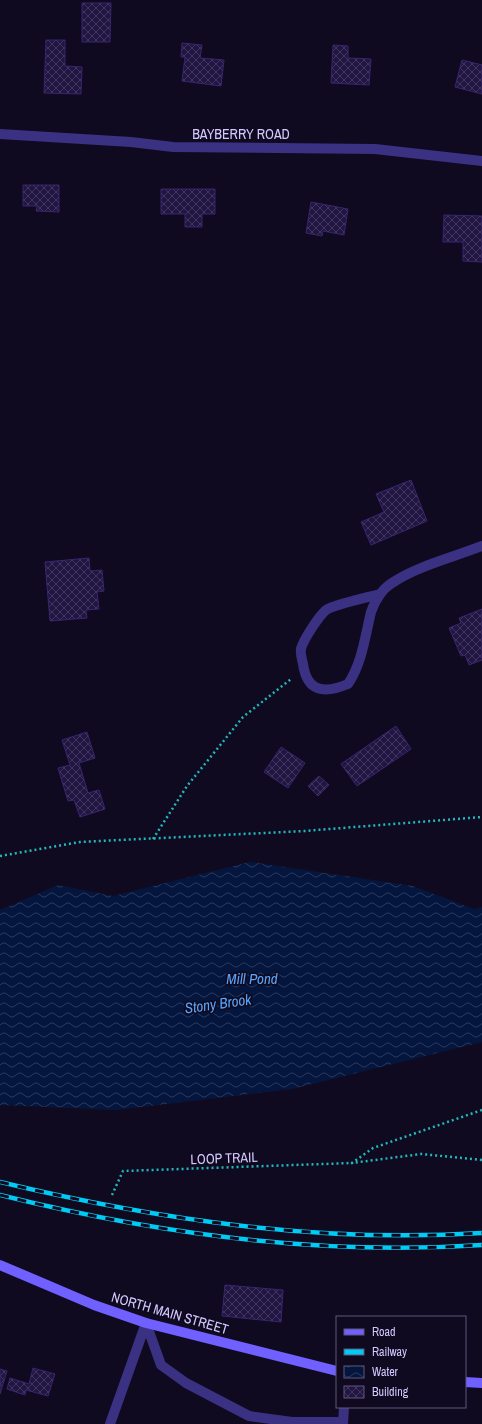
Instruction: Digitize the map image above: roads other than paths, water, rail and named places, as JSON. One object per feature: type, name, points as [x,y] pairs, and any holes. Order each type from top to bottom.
[{"type":"main road","name":"NORTH MAIN STREET","points":[[0,1265],[94,1305],[146,1323],[336,1372]]},
{"type":"main road","points":[[466,1382],[482,1382]]},
{"type":"street","name":"BAYBERRY ROAD","points":[[0,134],[131,142],[173,147],[375,149],[482,161]]},
{"type":"street","points":[[380,594],[327,609],[306,637],[301,649],[304,669],[311,684],[317,689],[326,690],[348,684],[356,671],[372,610],[380,594],[391,583],[408,574],[482,546]]},
{"type":"street","points":[[146,1323],[161,1365],[186,1384],[252,1420],[343,1423],[344,1408]]},
{"type":"street","points":[[110,1424],[146,1323]]},
{"type":"water","name":"Mill Pond","points":[[250,862],[413,886],[474,909],[482,907],[482,1042],[292,1089],[116,1110],[0,1105],[0,910],[58,885],[113,896]]},
{"type":"railway","points":[[0,1182],[59,1196],[239,1226],[360,1235],[482,1233]]},
{"type":"railway","points":[[0,1195],[119,1221],[239,1239],[360,1247],[421,1248],[482,1245]]},
{"type":"water label","name":"Stony Brook","points":[[218,1004]]}]
